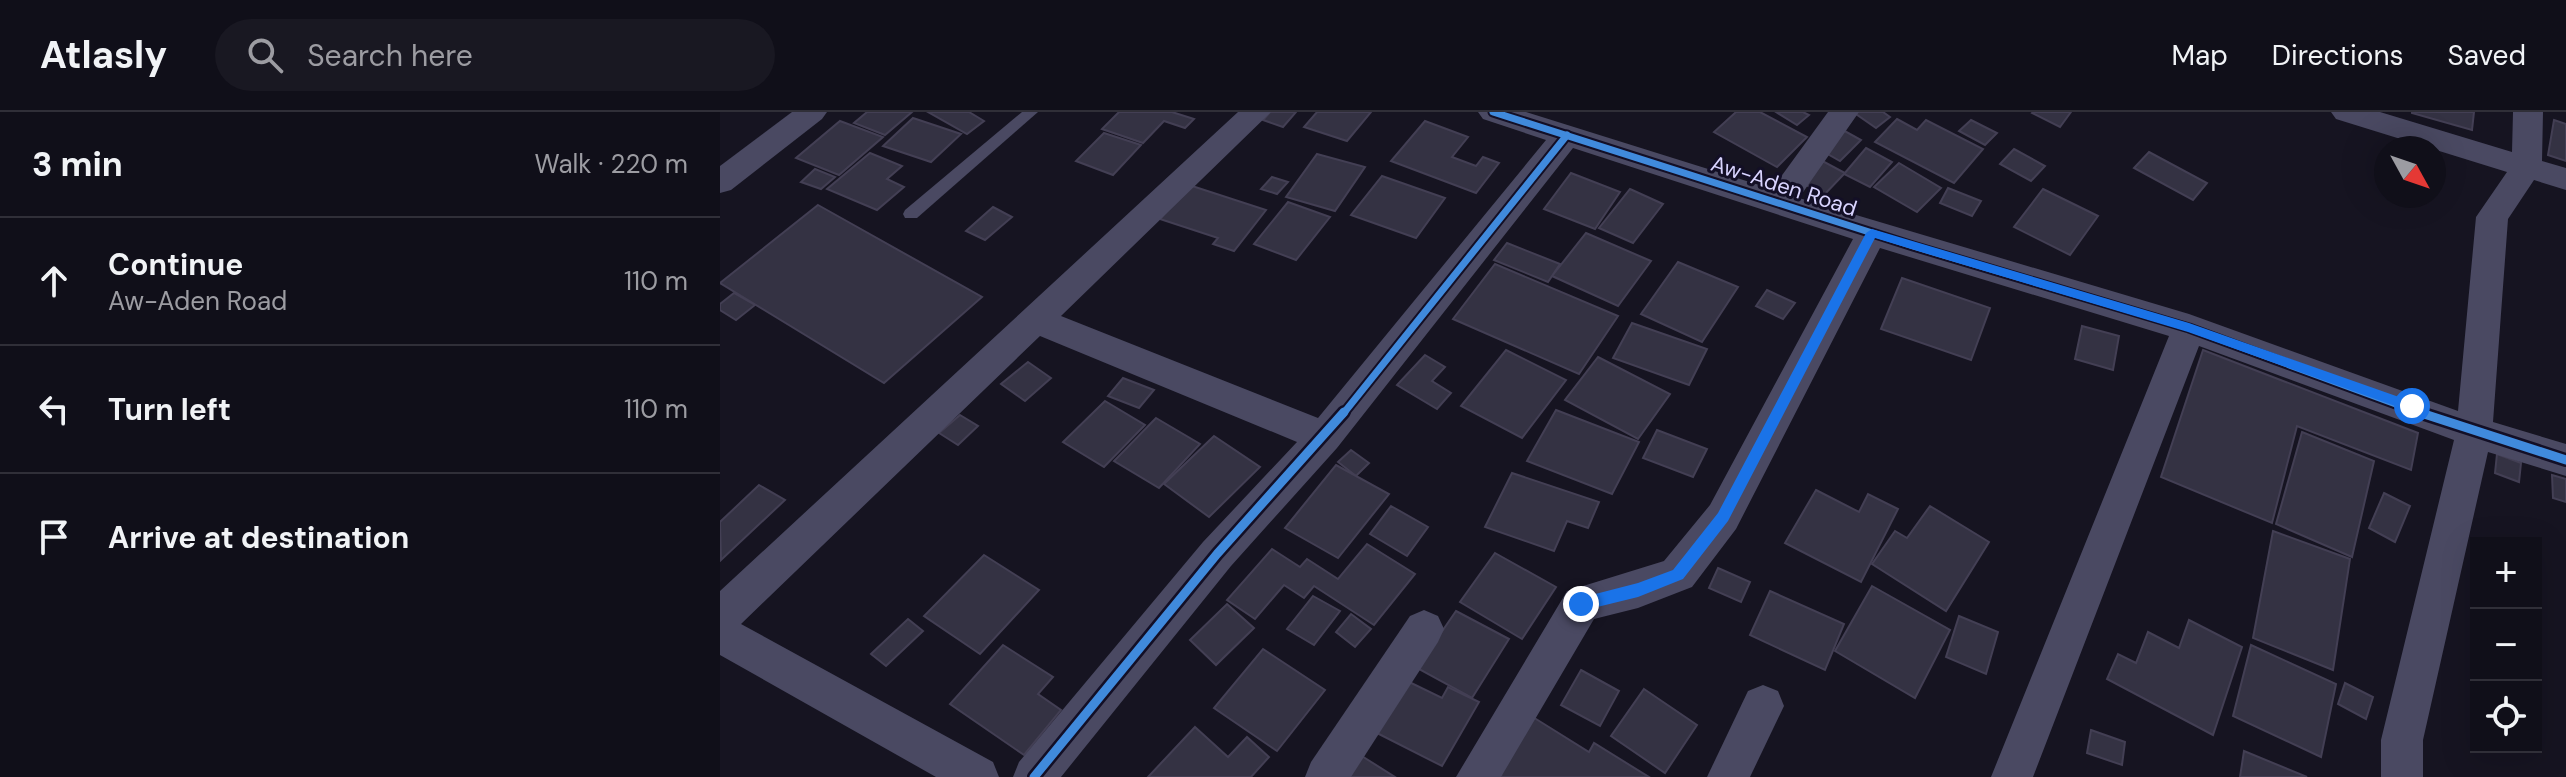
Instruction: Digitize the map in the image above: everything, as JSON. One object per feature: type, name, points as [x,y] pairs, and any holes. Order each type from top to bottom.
[{"type":"street","points":[[720,182],[812,112]]},
{"type":"street","points":[[720,617],[1256,112]]},
{"type":"street","name":"Aw-Aden Road","points":[[1493,112],[1549,124],[1872,233],[2189,328],[2474,432],[2566,460]]},
{"type":"street","points":[[1779,203],[1844,112]]},
{"type":"street","points":[[2346,112],[2566,179]]},
{"type":"street","points":[[2402,777],[2402,740],[2474,432],[2492,217],[2527,167],[2528,112]]},
{"type":"street","points":[[1034,777],[1217,554],[1324,437],[1549,124]]},
{"type":"street","points":[[1477,777],[1581,604],[1638,590],[1678,574],[1723,517],[1872,233]]},
{"type":"street","points":[[1033,319],[1324,437]]},
{"type":"street","points":[[2012,777],[2189,328]]},
{"type":"street","points":[[1326,777],[1424,629]]},
{"type":"street","points":[[720,634],[978,777]]},
{"type":"street","points":[[1728,777],[1763,706]]},
{"type":"lane","points":[[911,214],[1031,112]]},
{"type":"building","points":[[867,112],[912,112],[885,135],[854,123]]},
{"type":"building","points":[[928,112],[969,112],[984,121],[967,134]]},
{"type":"building","points":[[1119,112],[1172,112],[1194,119],[1185,128],[1164,121],[1143,143],[1102,129]]},
{"type":"building","points":[[1270,112],[1296,112],[1283,127],[1263,120]]},
{"type":"building","points":[[1317,112],[1371,112],[1347,141],[1304,127]]},
{"type":"building","points":[[1736,112],[1760,112],[1807,137],[1777,167],[1714,132]]},
{"type":"building","points":[[1776,112],[1803,112],[1809,115],[1797,125]]},
{"type":"building","points":[[1853,112],[1883,112],[1890,117],[1876,128]]},
{"type":"building","points":[[2033,112],[2071,112],[2060,127],[2032,113]]},
{"type":"building","points":[[2474,112],[2472,130],[2412,113]]},
{"type":"building","points":[[913,118],[961,134],[931,162],[883,146]]},
{"type":"building","points":[[1897,119],[1917,130],[1926,120],[1983,149],[1954,183],[1875,142]]},
{"type":"building","points":[[1971,120],[1997,133],[1985,145],[1959,131]]},
{"type":"building","points":[[2554,120],[2566,124],[2566,161],[2548,155]]},
{"type":"building","points":[[840,121],[883,137],[839,175],[796,158]]},
{"type":"building","points":[[1425,121],[1468,137],[1452,157],[1476,166],[1483,157],[1499,163],[1476,193],[1391,161]]},
{"type":"building","points":[[1841,129],[1861,140],[1840,161],[1819,149]]},
{"type":"building","points":[[1104,133],[1141,145],[1113,175],[1076,161]]},
{"type":"building","points":[[1866,148],[1892,162],[1870,187],[1844,174]]},
{"type":"building","points":[[2014,149],[2045,166],[2031,181],[2000,164]]},
{"type":"building","points":[[2149,152],[2207,183],[2193,200],[2134,168]]},
{"type":"building","points":[[870,153],[902,166],[887,179],[904,187],[877,210],[827,189]]},
{"type":"building","points":[[1317,154],[1365,167],[1335,211],[1286,197]]},
{"type":"building","points":[[1813,156],[1845,173],[1824,195],[1792,177]]},
{"type":"building","points":[[1899,163],[1941,188],[1917,212],[1874,187]]},
{"type":"building","points":[[815,169],[835,177],[821,189],[801,182]]},
{"type":"building","points":[[1571,173],[1620,192],[1595,229],[1544,209]]},
{"type":"building","points":[[1382,176],[1445,198],[1416,238],[1351,215]]},
{"type":"building","points":[[1272,177],[1288,182],[1277,194],[1261,189]]},
{"type":"building","points":[[1189,185],[1266,210],[1234,251],[1213,244],[1218,238],[1160,219]]},
{"type":"building","points":[[1948,188],[1981,201],[1972,216],[1940,203]]},
{"type":"building","points":[[1630,189],[1663,204],[1633,243],[1599,228]]},
{"type":"building","points":[[2043,189],[2098,216],[2070,255],[2014,227]]},
{"type":"building","points":[[1288,202],[1330,217],[1296,260],[1254,244]]},
{"type":"building","points":[[818,205],[982,297],[884,383],[720,283]]},
{"type":"building","points":[[993,207],[1012,217],[985,240],[966,231]]},
{"type":"building","points":[[1586,233],[1651,261],[1618,306],[1552,276]]},
{"type":"building","points":[[1507,243],[1560,264],[1548,282],[1494,260]]},
{"type":"building","points":[[1678,262],[1738,287],[1702,342],[1641,314]]},
{"type":"building","points":[[1495,264],[1618,316],[1579,374],[1453,319]]},
{"type":"building","points":[[1902,278],[1990,308],[1971,360],[1881,329]]},
{"type":"building","points":[[1767,290],[1795,303],[1783,319],[1756,306]]},
{"type":"building","points":[[734,293],[755,305],[736,320],[720,310],[720,304]]},
{"type":"building","points":[[1632,323],[1707,349],[1689,385],[1613,358]]},
{"type":"building","points":[[2082,326],[2119,336],[2113,370],[2075,359]]},
{"type":"building","points":[[1506,350],[1566,380],[1522,438],[1461,406]]},
{"type":"building","points":[[2203,350],[2418,433],[2411,470],[2297,426],[2272,523],[2161,477]]},
{"type":"building","points":[[1425,355],[1445,367],[1432,381],[1451,393],[1437,409],[1397,385]]},
{"type":"building","points":[[1598,357],[1670,394],[1638,439],[1565,400]]},
{"type":"building","points":[[1028,362],[1051,378],[1025,401],[1001,384]]},
{"type":"building","points":[[1123,378],[1154,390],[1139,408],[1108,396]]},
{"type":"building","points":[[1105,401],[1145,425],[1104,467],[1063,442]]},
{"type":"building","points":[[1556,410],[1639,442],[1612,494],[1527,461]]},
{"type":"building","points":[[960,415],[978,426],[958,445],[939,433]]},
{"type":"building","points":[[1156,418],[1200,444],[1159,488],[1114,461]]},
{"type":"building","points":[[1657,430],[1707,449],[1693,477],[1643,458]]},
{"type":"building","points":[[2302,432],[2374,461],[2352,557],[2276,524]]},
{"type":"building","points":[[1214,436],[1260,467],[1209,517],[1164,484]]},
{"type":"building","points":[[1351,450],[1369,463],[1356,476],[1338,462]]},
{"type":"building","points":[[2497,454],[2521,463],[2519,482],[2495,473]]},
{"type":"building","points":[[1336,465],[1389,494],[1338,558],[1285,528]]},
{"type":"building","points":[[1512,473],[1599,502],[1588,528],[1567,521],[1554,551],[1485,527]]},
{"type":"building","points":[[2552,475],[2566,479],[2566,502],[2553,498]]},
{"type":"building","points":[[759,485],[785,500],[721,560],[720,522]]},
{"type":"building","points":[[1816,490],[1859,512],[1868,494],[1898,509],[1861,582],[1785,543]]},
{"type":"building","points":[[2384,493],[2410,506],[2395,542],[2369,528]]},
{"type":"building","points":[[1391,506],[1428,527],[1407,556],[1370,534]]},
{"type":"building","points":[[1930,506],[1989,542],[1946,611],[1872,564],[1895,531],[1907,538]]},
{"type":"building","points":[[2273,531],[2350,559],[2333,670],[2253,638]]},
{"type":"building","points":[[1367,544],[1415,574],[1374,625],[1314,586],[1304,598],[1284,585],[1255,619],[1227,600],[1272,549],[1300,567],[1307,559],[1338,579]]},
{"type":"building","points":[[1495,553],[1556,587],[1522,639],[1460,602]]},
{"type":"building","points":[[984,555],[1039,590],[980,654],[924,616]]},
{"type":"building","points":[[1718,568],[1750,582],[1741,602],[1709,588]]},
{"type":"building","points":[[1872,586],[1950,630],[1915,698],[1835,651]]},
{"type":"building","points":[[1770,591],[1844,624],[1825,670],[1750,635]]},
{"type":"building","points":[[1313,596],[1340,611],[1314,645],[1287,629]]},
{"type":"building","points":[[1227,604],[1254,628],[1216,665],[1190,640]]},
{"type":"building","points":[[1456,611],[1509,639],[1472,698],[1417,668]]},
{"type":"building","points":[[1351,614],[1371,629],[1355,647],[1336,632]]},
{"type":"building","points":[[1959,616],[1998,632],[1986,674],[1946,657]]},
{"type":"building","points":[[908,619],[923,631],[886,666],[871,654]]},
{"type":"building","points":[[2189,620],[2242,647],[2213,735],[2107,679],[2118,654],[2136,663],[2148,632],[2179,648]]},
{"type":"building","points":[[1003,645],[1053,677],[1038,694],[1061,710],[1024,755],[950,704]]},
{"type":"building","points":[[2251,645],[2336,684],[2321,757],[2233,716]]},
{"type":"building","points":[[1263,649],[1325,690],[1277,751],[1214,708]]},
{"type":"building","points":[[1581,670],[1619,691],[1600,726],[1561,705]]},
{"type":"building","points":[[1403,679],[1442,698],[1448,687],[1479,702],[1442,766],[1371,730]]},
{"type":"building","points":[[2345,683],[2373,697],[2366,719],[2338,704]]},
{"type":"building","points":[[1644,689],[1697,725],[1665,773],[1611,736]]},
{"type":"building","points":[[1528,714],[1589,752],[1594,743],[1649,777],[1503,777],[1492,770]]},
{"type":"building","points":[[1195,727],[1228,757],[1247,737],[1269,757],[1251,777],[1148,777]]},
{"type":"building","points":[[2091,730],[2125,742],[2122,765],[2087,753]]},
{"type":"building","points":[[2244,751],[2307,777],[2240,777]]},
{"type":"building","points":[[1357,753],[1395,777],[1341,777]]},
{"type":"cycle path","points":[[1493,112],[1913,246],[2189,328],[2474,432],[2566,460]]},
{"type":"cycle path","points":[[1034,777],[1217,554],[1324,437],[1567,135]]},
{"type":"route","points":[[1581,604],[1638,590],[1678,574],[1723,517],[1872,233],[2189,328],[2412,406]]}]
